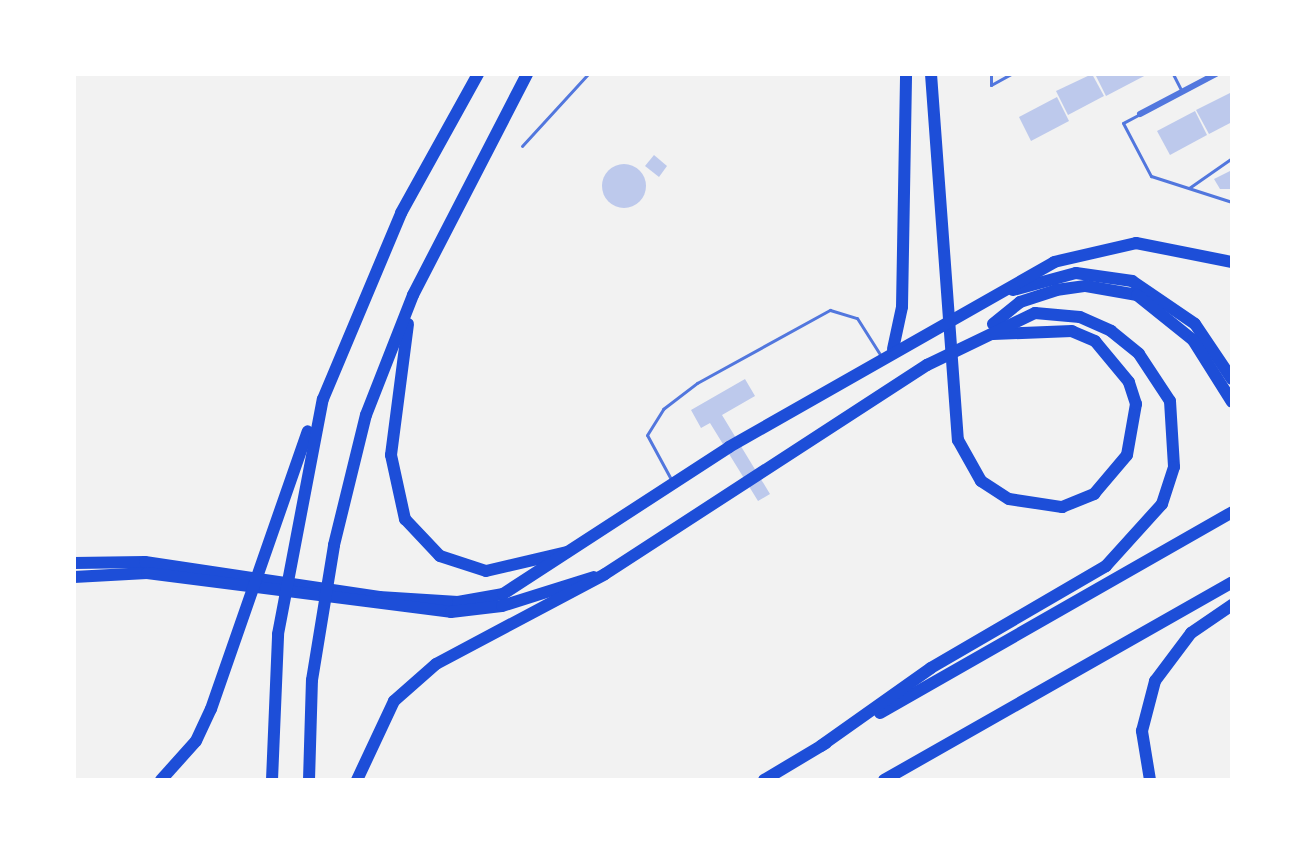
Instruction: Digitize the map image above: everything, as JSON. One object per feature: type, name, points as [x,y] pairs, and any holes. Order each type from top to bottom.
[{"type":"highway","points":[[161,780],[196,741],[211,709],[323,399],[401,213],[478,74]]},
{"type":"highway","points":[[309,780],[312,680],[334,545],[366,415],[413,295],[527,74]]},
{"type":"highway","points":[[893,349],[902,307],[906,74]]},
{"type":"highway","points":[[931,74],[958,440],[981,481],[1009,499],[1062,507],[1094,494],[1127,455],[1135,431],[1136,404],[1115,359],[1072,331],[978,336]]},
{"type":"highway","points":[[380,602],[458,602],[503,594],[581,547],[673,483],[881,356],[1054,262],[1104,246],[1165,245],[1232,262]]},
{"type":"highway","points":[[987,298],[1076,273],[1132,281],[1195,324],[1232,379]]},
{"type":"highway","points":[[978,336],[1038,294],[1113,288],[1166,313],[1232,402]]},
{"type":"highway","points":[[413,295],[391,455],[405,519],[440,556],[486,571],[581,547]]},
{"type":"highway","points":[[357,780],[373,733],[411,683],[605,574],[927,365],[1020,316],[1050,314],[1111,331],[1139,354],[1159,378],[1176,427],[1162,504],[1106,566],[931,668],[821,746]]},
{"type":"highway","points":[[272,780],[278,634],[323,399]]},
{"type":"highway","points":[[764,780],[1232,512]]},
{"type":"highway","points":[[74,563],[145,562],[206,578]]},
{"type":"highway","points":[[74,577],[97,571],[206,578],[451,612],[502,606],[551,585],[605,574]]},
{"type":"highway","points":[[884,780],[1232,582]]},
{"type":"highway","points":[[1150,780],[1142,731],[1155,681],[1191,633],[1232,605]]},
{"type":"street","points":[[1140,114],[1216,74]]},
{"type":"lane","points":[[522,146],[588,74]]},
{"type":"lane","points":[[991,74],[991,85],[1011,74]]},
{"type":"lane","points":[[1173,74],[1182,92]]},
{"type":"lane","points":[[1140,114],[1123,123],[1151,176],[1232,202]]},
{"type":"lane","points":[[1189,188],[1232,158]]},
{"type":"lane","points":[[673,483],[647,435],[663,409],[697,383],[830,310],[857,318],[881,356]]},
{"type":"building","points":[[1092,74],[1104,96],[1068,115],[1056,91]]},
{"type":"building","points":[[1095,74],[1148,74],[1106,96]]},
{"type":"building","points":[[1232,92],[1232,122],[1209,134],[1196,110]]},
{"type":"building","points":[[1057,97],[1069,121],[1031,141],[1019,117]]},
{"type":"building","points":[[1195,111],[1207,135],[1170,155],[1157,131]]},
{"type":"building","points":[[654,155],[667,166],[659,177],[645,166]]},
{"type":"building","points":[[624,164],[639,171],[646,186],[639,201],[624,208],[609,201],[602,186],[609,171]]},
{"type":"building","points":[[1232,170],[1232,189],[1220,189],[1214,179]]},
{"type":"building","points":[[745,379],[755,396],[722,415],[770,494],[758,501],[710,423],[701,428],[691,410]]}]
